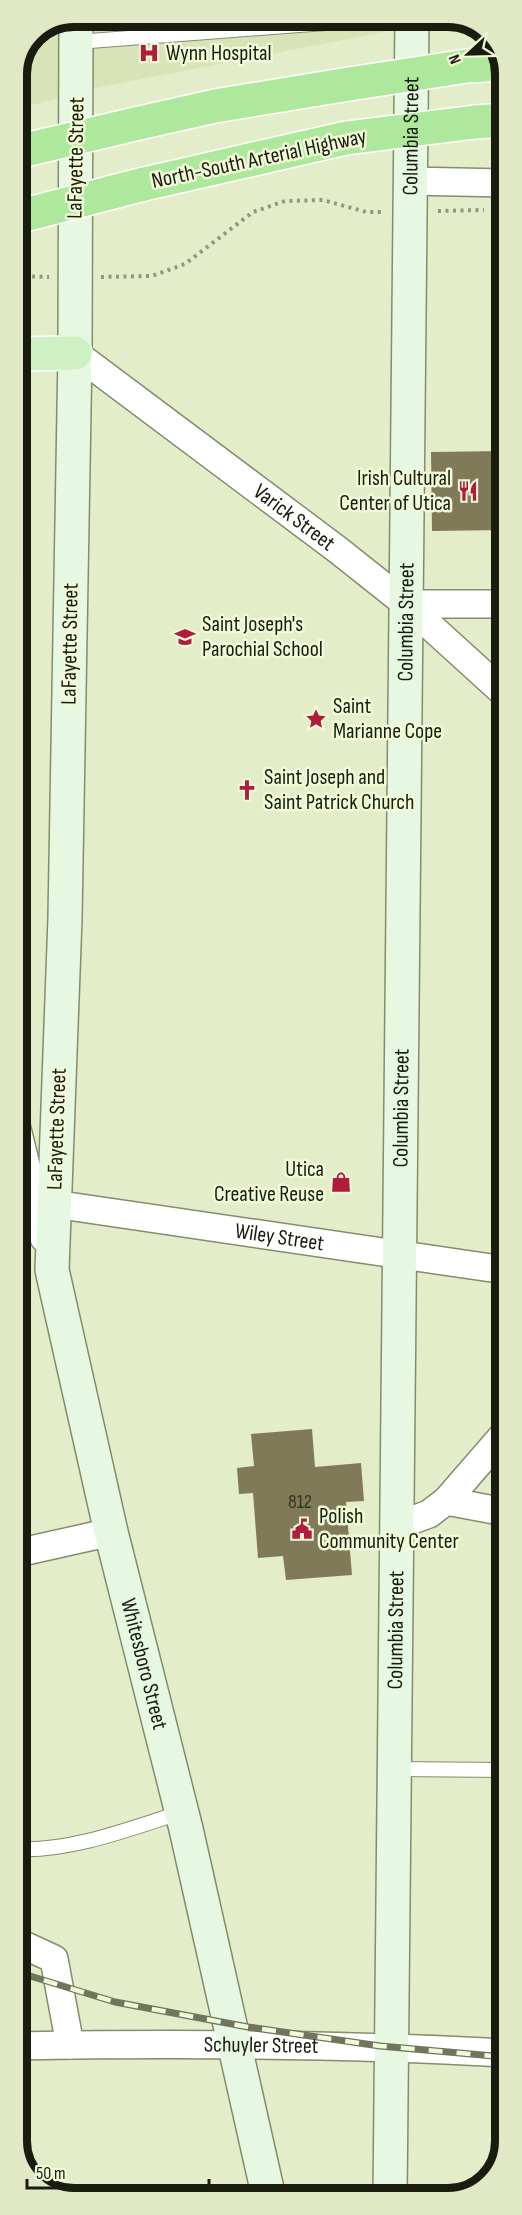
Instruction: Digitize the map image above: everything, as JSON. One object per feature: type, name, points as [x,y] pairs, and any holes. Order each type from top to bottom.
[{"type":"highway","points":[[27,149],[215,106],[467,66],[494,65]]},
{"type":"highway","name":"North-South Arterial Highway","points":[[27,214],[140,185],[346,138],[490,121]]},
{"type":"main road","points":[[27,354],[75,353]]},
{"type":"street","name":"Columbia Street","points":[[390,2188],[412,27]]},
{"type":"street","name":"LaFayette Street","points":[[52,1270],[66,906],[75,353],[77,29]]},
{"type":"street","points":[[410,197],[495,184]]},
{"type":"street","name":"Varick Street","points":[[75,353],[338,550],[406,604],[495,685]]},
{"type":"street","points":[[406,604],[495,604]]},
{"type":"street","name":"Whitesboro Street","points":[[27,1169],[111,1532],[182,1812],[267,2188]]},
{"type":"street","name":"Wiley Street","points":[[54,1204],[495,1268]]},
{"type":"street","points":[[396,1526],[429,1514],[446,1501],[495,1445]]},
{"type":"street","points":[[446,1501],[495,1510]]},
{"type":"street","points":[[27,1551],[111,1532]]},
{"type":"street","points":[[27,1947],[54,1959],[70,2045]]},
{"type":"street","name":"Schuyler Street","points":[[27,2046],[234,2044],[393,2047],[495,2053]]},
{"type":"lane","points":[[77,29],[132,27]]},
{"type":"lane","points":[[396,1769],[495,1770]]},
{"type":"lane","points":[[27,1849],[50,1848],[126,1830],[182,1812]]},
{"type":"path","points":[[27,276],[152,276],[185,264],[253,212],[285,201],[323,200],[366,212],[410,197],[493,210]]},
{"type":"shaded area","name":"Wynn Hospital","points":[[74,27],[389,27],[389,31],[96,88],[27,106],[28,65],[35,48],[48,35]]},
{"type":"building","name":"Irish Cultural Center of Utica","points":[[495,451],[495,530],[432,531],[431,452]]},
{"type":"building","name":"Polish Community Center","points":[[312,1429],[315,1467],[361,1463],[364,1501],[346,1502],[352,1575],[286,1580],[283,1556],[258,1558],[253,1493],[239,1494],[237,1468],[254,1466],[251,1434]]},
{"type":"railway","points":[[27,1975],[115,2002],[248,2027],[380,2046],[495,2056]]},
{"type":"place","name":"Wynn Hospital","points":[[149,53]]},
{"type":"place","name":"Irish Cultural Center of Utica","points":[[468,491]]},
{"type":"place","name":"Saint Joseph's Parochial School","points":[[185,637]]},
{"type":"place","name":"Saint Marianne Cope","points":[[316,719]]},
{"type":"place","name":"Saint Joseph and Saint Patrick Church","points":[[247,790]]},
{"type":"place","name":"Utica Creative Reuse","points":[[341,1182]]},
{"type":"place","name":"Polish Community Center","points":[[302,1529]]}]
